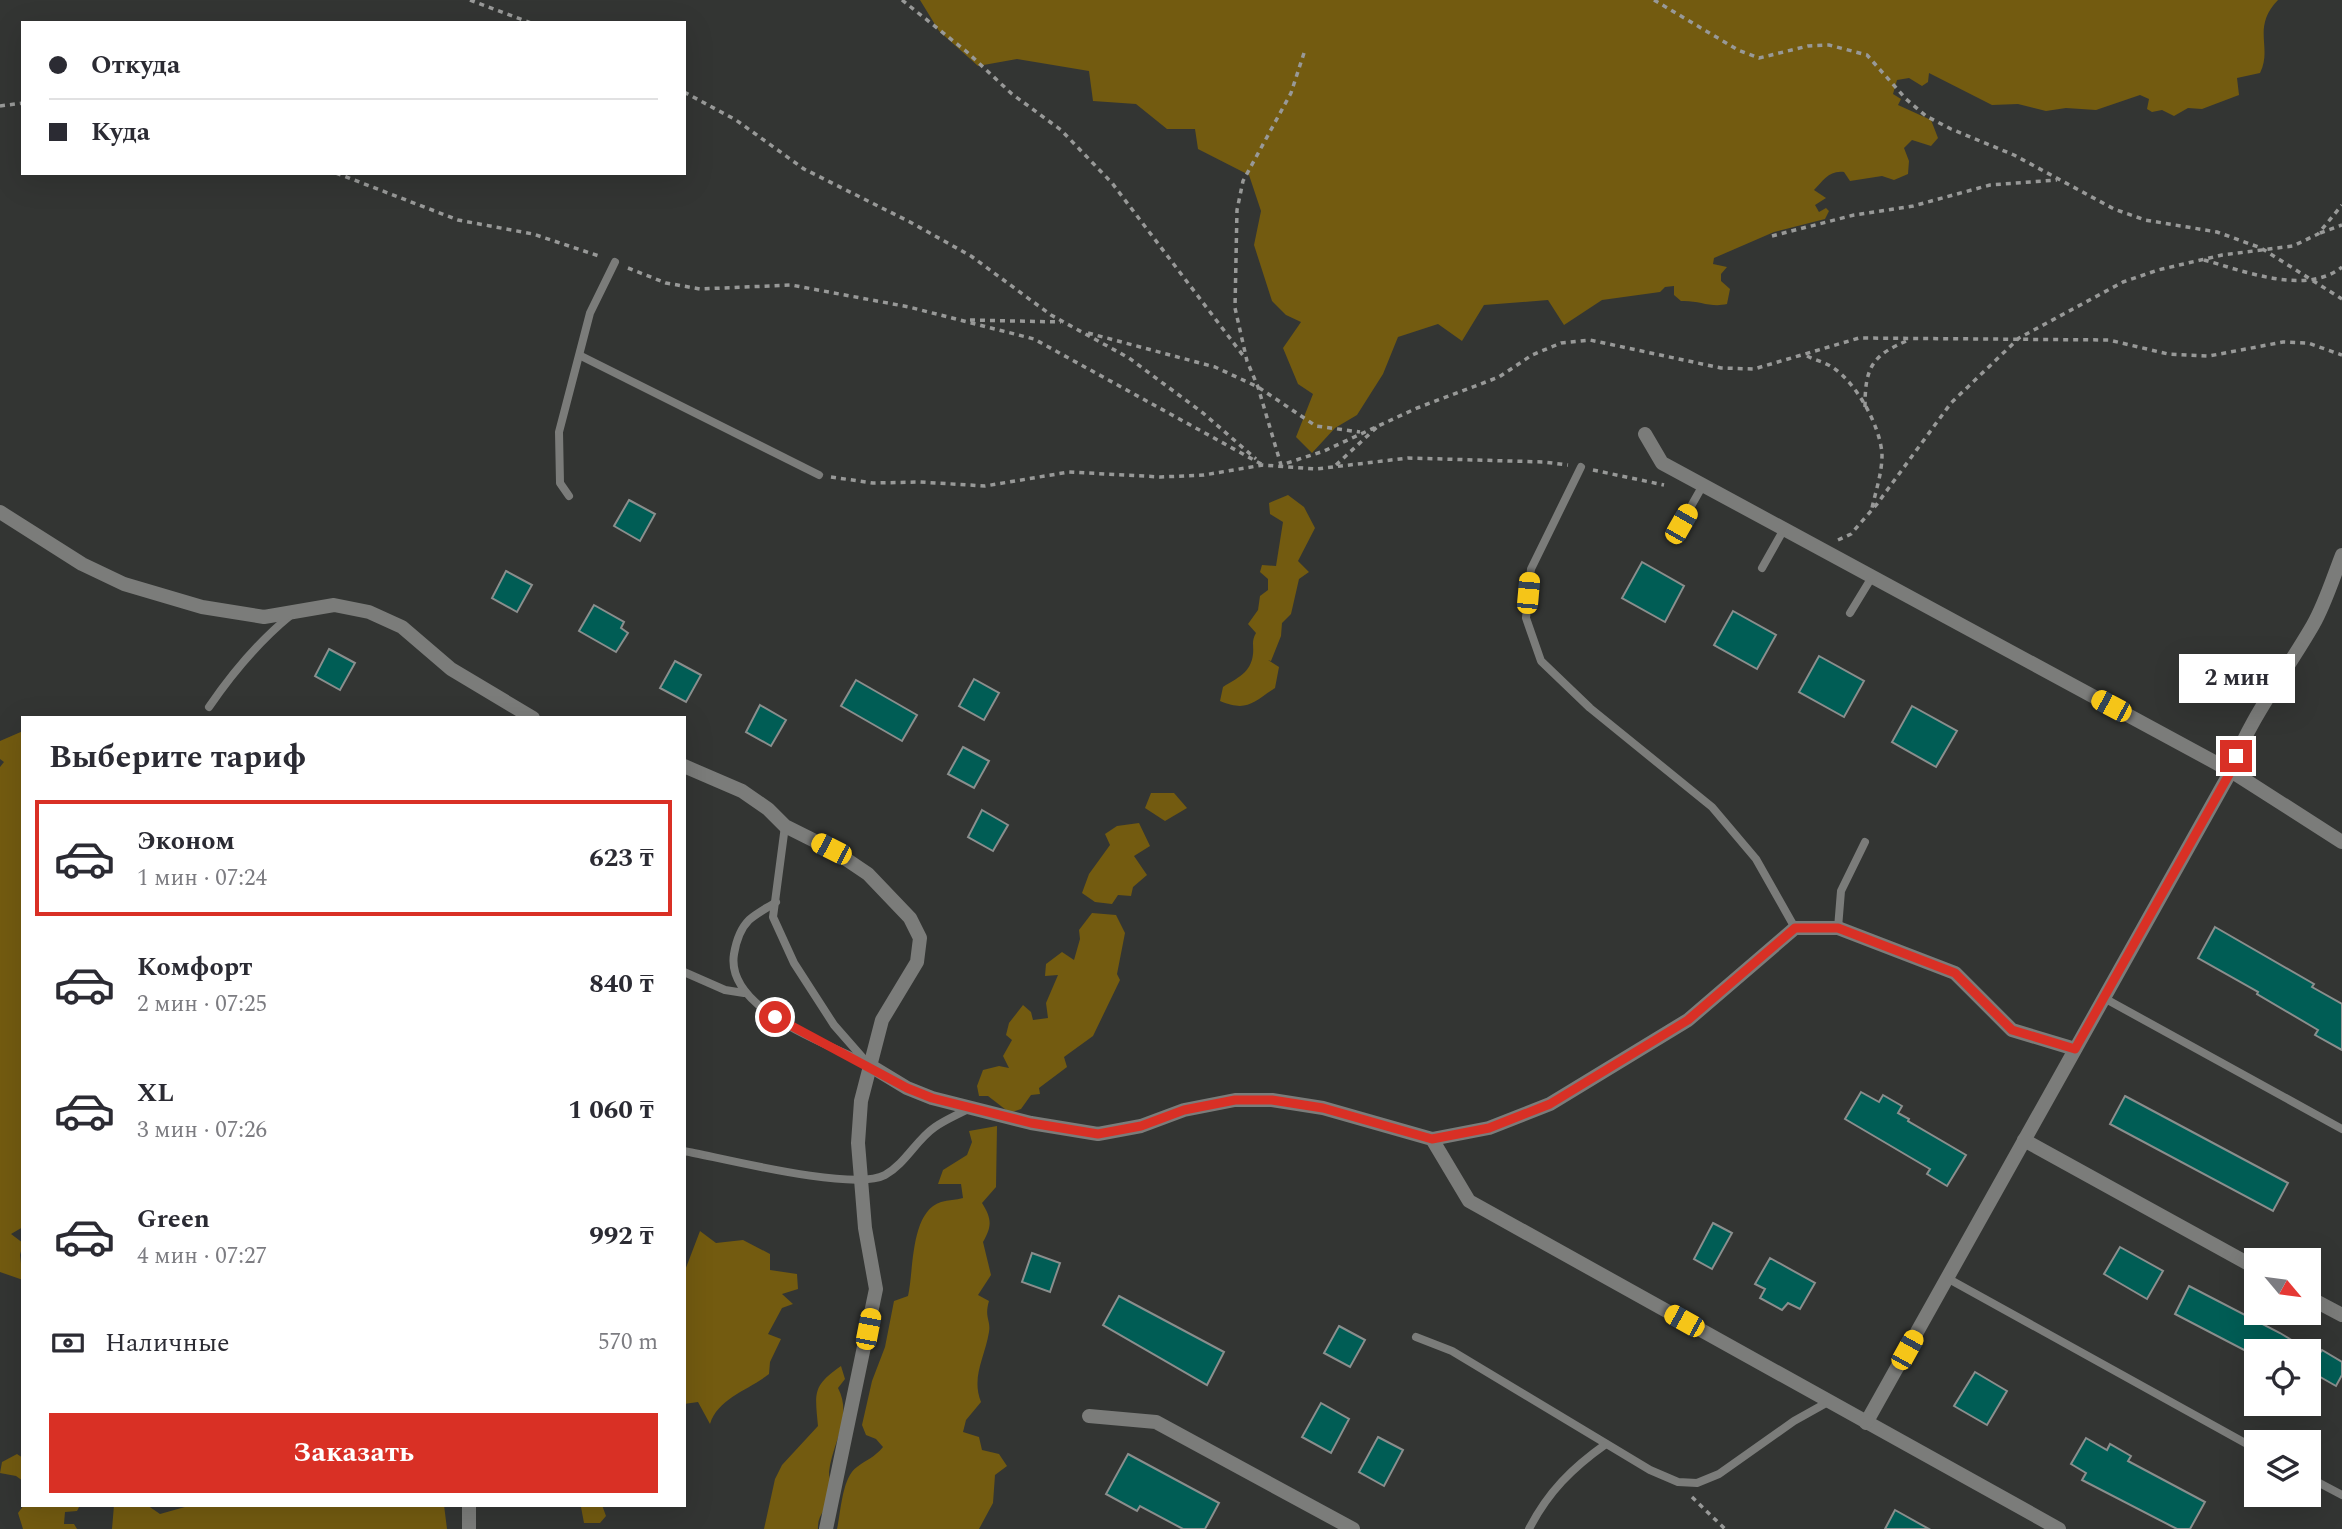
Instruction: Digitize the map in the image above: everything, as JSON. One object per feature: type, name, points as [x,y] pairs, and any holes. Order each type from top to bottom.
[{"type":"street","points":[[1645,434],[1662,463],[2231,771],[2342,842]]},
{"type":"street","points":[[0,512],[82,564],[124,584],[226,611],[264,617],[334,605],[369,612],[402,627],[451,669],[530,716]]},
{"type":"street","points":[[1866,1423],[2231,771],[2241,740],[2262,712],[2315,621],[2342,555]]},
{"type":"street","points":[[686,767],[742,791],[768,808],[785,826],[831,849],[867,874],[910,918],[920,938],[917,962],[881,1020],[869,1065],[858,1143],[876,1289],[826,1529]]},
{"type":"street","points":[[869,1065],[907,1088],[971,1108],[1098,1134],[1141,1126],[1184,1110],[1235,1100],[1272,1100],[1323,1108],[1432,1139],[1489,1128],[1550,1104],[1688,1020],[1795,928],[1838,928],[1955,973],[2012,1030],[2075,1049]]},
{"type":"street","points":[[1432,1139],[1469,1201],[2060,1529]]},
{"type":"street","points":[[2024,1140],[2244,1261]]},
{"type":"street","points":[[2321,1304],[2342,1315]]},
{"type":"street","points":[[1089,1416],[1156,1422],[1353,1529]]},
{"type":"street","points":[[468,1507],[469,1529]]},
{"type":"lane","points":[[569,496],[560,482],[559,432],[590,313],[615,262]]},
{"type":"lane","points":[[580,356],[818,475]]},
{"type":"lane","points":[[1581,467],[1531,569],[1526,618],[1541,661],[1590,708],[1712,807],[1756,859],[1795,928]]},
{"type":"lane","points":[[1681,524],[1699,483]]},
{"type":"lane","points":[[1762,568],[1784,529]]},
{"type":"lane","points":[[1850,613],[1872,577]]},
{"type":"lane","points":[[209,707],[233,672],[262,639],[296,611]]},
{"type":"lane","points":[[785,826],[773,917],[793,963],[834,1025],[869,1065]]},
{"type":"lane","points":[[1838,928],[1841,891],[1865,842]]},
{"type":"lane","points":[[776,902],[748,921],[737,939],[733,960],[736,977],[744,993],[758,1008],[869,1065]]},
{"type":"lane","points":[[686,973],[726,990],[744,993]]},
{"type":"lane","points":[[2104,998],[2342,1129]]},
{"type":"lane","points":[[686,1151],[790,1172],[861,1179],[883,1176],[909,1156],[933,1127],[971,1108]]},
{"type":"lane","points":[[1947,1278],[2244,1442]]},
{"type":"lane","points":[[1416,1337],[1452,1351],[1606,1444],[1678,1482],[1697,1483],[1719,1474],[1794,1421],[1828,1402]]},
{"type":"lane","points":[[1529,1529],[1544,1500],[1573,1468],[1606,1444]]},
{"type":"lane","points":[[2321,1484],[2342,1495]]},
{"type":"path","points":[[470,0],[526,21]]},
{"type":"path","points":[[902,0],[967,52],[1012,94],[1061,130],[1112,183],[1247,361]]},
{"type":"path","points":[[1654,0],[1738,50],[1759,58],[1808,46],[1829,45],[1867,55],[1906,99],[1926,116],[2014,155],[2114,209],[2145,220],[2217,232],[2261,248],[2342,299]]},
{"type":"path","points":[[1281,465],[1258,387],[1247,361],[1235,308],[1237,210],[1243,181],[1291,93],[1304,53]]},
{"type":"path","points":[[686,93],[736,120],[804,169],[971,256],[1064,322],[1150,374],[1203,413],[1263,465]]},
{"type":"path","points":[[0,106],[21,103]]},
{"type":"path","points":[[341,175],[458,220],[533,234],[666,283],[688,287],[791,285],[965,320],[1034,339],[1263,465]]},
{"type":"path","points":[[1772,236],[1854,215],[1913,206],[1990,185],[2057,180]]},
{"type":"path","points":[[2318,234],[2342,205]]},
{"type":"path","points":[[1820,549],[1851,534],[1951,403],[2019,338],[2123,282],[2202,259],[2261,248],[2293,246],[2342,225]]},
{"type":"path","points":[[2202,259],[2253,273],[2312,280],[2331,276],[2342,267]]},
{"type":"path","points":[[965,320],[1064,322]]},
{"type":"path","points":[[1080,330],[1215,367],[1258,387],[1316,426],[1363,432]]},
{"type":"path","points":[[1281,465],[1324,451],[1378,425],[1499,377],[1532,355],[1561,343],[1590,340],[1721,368],[1754,369],[1859,338],[2109,340],[2168,354],[2209,356],[2283,342],[2308,343],[2342,355]]},
{"type":"path","points":[[1865,410],[1869,369],[1877,356],[1911,339]]},
{"type":"path","points":[[1805,356],[1833,367],[1851,387],[1873,422],[1882,452],[1880,478],[1871,511]]},
{"type":"path","points":[[1335,466],[1378,425]]},
{"type":"path","points":[[818,475],[873,483],[920,482],[985,486],[1069,472],[1161,477],[1204,475],[1263,465],[1316,469],[1408,458],[1544,462],[1581,467],[1658,485],[1699,483]]},
{"type":"path","points":[[1678,1482],[1725,1529]]},
{"type":"shaded area","points":[[920,0],[2278,0],[2266,20],[2260,73],[2237,78],[2239,95],[2202,109],[2188,108],[2174,116],[2162,110],[2152,112],[2147,109],[2149,99],[2140,95],[2096,110],[2066,108],[2046,111],[2018,104],[1992,105],[1929,73],[1928,82],[1922,86],[1909,78],[1897,80],[1893,94],[1901,99],[1898,105],[1931,120],[1938,138],[1931,146],[1912,140],[1904,148],[1909,161],[1908,174],[1894,180],[1882,176],[1850,181],[1844,172],[1830,174],[1814,190],[1826,198],[1815,205],[1819,212],[1826,208],[1829,211],[1825,219],[1774,232],[1714,258],[1713,264],[1727,267],[1721,274],[1721,281],[1730,289],[1727,304],[1681,301],[1674,295],[1674,286],[1665,287],[1660,292],[1602,300],[1564,325],[1548,300],[1484,305],[1462,341],[1438,324],[1398,337],[1383,374],[1357,415],[1335,428],[1312,453],[1296,437],[1313,394],[1298,384],[1283,348],[1301,322],[1286,315],[1272,301],[1254,245],[1261,211],[1249,175],[1198,149],[1195,129],[1167,129],[1136,104],[1093,101],[1089,71],[1017,59],[978,66],[939,31]]},
{"type":"shaded area","points":[[1288,495],[1304,507],[1315,528],[1298,561],[1309,572],[1299,579],[1291,614],[1282,623],[1281,636],[1271,661],[1268,660],[1279,667],[1275,688],[1255,702],[1243,706],[1229,704],[1220,701],[1223,687],[1242,674],[1252,661],[1256,633],[1248,624],[1258,610],[1260,596],[1268,590],[1268,579],[1260,572],[1262,565],[1276,566],[1283,522],[1270,514],[1269,503]]},
{"type":"shaded area","points":[[21,732],[21,1228],[11,1234],[21,1242],[21,1279],[0,1272],[0,767],[4,762],[0,759],[0,741]]},
{"type":"shaded area","points":[[1151,793],[1174,793],[1187,808],[1165,821],[1145,808]]},
{"type":"shaded area","points":[[1139,823],[1150,846],[1134,856],[1147,875],[1133,887],[1131,896],[1118,895],[1112,904],[1095,902],[1082,893],[1089,874],[1110,845],[1105,834],[1117,826]]},
{"type":"shaded area","points":[[1092,913],[1116,915],[1125,933],[1117,974],[1120,980],[1093,1036],[1064,1057],[1067,1067],[1039,1088],[1040,1094],[1031,1095],[1021,1109],[1010,1113],[988,1096],[979,1096],[977,1086],[983,1070],[999,1066],[1009,1068],[1003,1056],[1012,1040],[1006,1035],[1009,1023],[1023,1005],[1031,1012],[1033,1020],[1048,1018],[1046,1003],[1058,975],[1045,976],[1046,964],[1062,952],[1074,960],[1080,939],[1079,930]]},
{"type":"shaded area","points":[[997,1126],[996,1187],[982,1203],[989,1218],[988,1231],[983,1242],[991,1275],[978,1295],[989,1301],[989,1332],[978,1375],[981,1402],[966,1420],[963,1432],[979,1437],[982,1450],[999,1454],[1007,1466],[995,1475],[993,1503],[979,1529],[837,1529],[848,1479],[857,1467],[883,1447],[876,1439],[866,1435],[862,1425],[872,1381],[885,1347],[894,1301],[908,1296],[919,1229],[931,1208],[941,1202],[963,1198],[961,1184],[938,1184],[943,1170],[967,1155],[972,1142],[969,1131]]},
{"type":"shaded area","points":[[700,1231],[716,1243],[743,1240],[770,1254],[770,1270],[797,1274],[798,1289],[782,1294],[793,1304],[782,1308],[768,1334],[781,1339],[770,1362],[769,1374],[727,1401],[714,1415],[710,1424],[698,1402],[686,1404],[686,1268]]},
{"type":"shaded area","points":[[841,1366],[845,1379],[838,1388],[842,1399],[843,1420],[829,1472],[832,1494],[819,1519],[818,1529],[764,1529],[775,1479],[782,1465],[818,1426],[816,1398],[820,1385]]},
{"type":"shaded area","points":[[17,1454],[21,1457],[21,1480],[0,1473],[2,1462]]},
{"type":"shaded area","points":[[22,1507],[79,1507],[77,1511],[65,1512],[64,1524],[74,1524],[77,1529],[23,1529],[18,1513]]},
{"type":"shaded area","points":[[114,1507],[150,1507],[160,1514],[185,1507],[444,1507],[447,1529],[112,1529]]},
{"type":"shaded area","points":[[581,1507],[603,1507],[606,1516],[600,1523],[584,1523]]},
{"type":"building","points":[[629,500],[655,514],[640,541],[614,526]]},
{"type":"building","points":[[1642,562],[1684,586],[1665,622],[1622,598]]},
{"type":"building","points":[[506,571],[532,585],[517,612],[492,598]]},
{"type":"building","points":[[594,605],[624,622],[621,628],[628,633],[616,652],[579,631]]},
{"type":"building","points":[[1733,611],[1776,635],[1757,669],[1714,645]]},
{"type":"building","points":[[329,649],[355,663],[340,690],[315,676]]},
{"type":"building","points":[[1819,656],[1864,681],[1844,717],[1799,692]]},
{"type":"building","points":[[675,661],[701,675],[686,702],[660,688]]},
{"type":"building","points":[[974,679],[999,693],[984,720],[959,706]]},
{"type":"building","points":[[856,680],[917,715],[902,741],[841,706]]},
{"type":"building","points":[[760,705],[786,720],[771,746],[746,732]]},
{"type":"building","points":[[1912,706],[1957,731],[1936,767],[1892,742]]},
{"type":"building","points":[[963,747],[989,761],[974,788],[948,774]]},
{"type":"building","points":[[982,810],[1008,825],[993,851],[968,837]]},
{"type":"building","points":[[2215,927],[2314,984],[2312,987],[2342,1004],[2342,1050],[2315,1035],[2318,1030],[2198,958]]},
{"type":"building","points":[[1861,1092],[1879,1102],[1883,1095],[1902,1106],[1898,1113],[1909,1119],[1908,1121],[1966,1155],[1947,1186],[1927,1174],[1930,1169],[1845,1119]]},
{"type":"building","points":[[2125,1096],[2288,1183],[2273,1211],[2110,1124]]},
{"type":"building","points":[[1713,1223],[1732,1233],[1712,1269],[1694,1259]]},
{"type":"building","points":[[2120,1247],[2163,1271],[2147,1299],[2104,1274]]},
{"type":"building","points":[[1032,1253],[1060,1263],[1050,1292],[1022,1282]]},
{"type":"building","points":[[1770,1258],[1815,1283],[1800,1309],[1788,1303],[1782,1310],[1760,1298],[1765,1289],[1755,1284]]},
{"type":"building","points":[[2189,1286],[2244,1314],[2244,1325],[2265,1325],[2290,1339],[2244,1339],[2244,1350],[2175,1314]]},
{"type":"building","points":[[1119,1296],[1224,1352],[1207,1385],[1103,1325]]},
{"type":"building","points":[[1339,1326],[1365,1340],[1350,1367],[1324,1353]]},
{"type":"building","points":[[2322,1350],[2342,1362],[2342,1375],[2336,1386],[2321,1377]]},
{"type":"building","points":[[1975,1372],[2007,1391],[1987,1425],[1954,1406]]},
{"type":"building","points":[[1321,1403],[1349,1419],[1331,1453],[1302,1437]]},
{"type":"building","points":[[1378,1437],[1403,1450],[1384,1486],[1359,1472]]},
{"type":"building","points":[[2086,1438],[2107,1450],[2110,1444],[2131,1456],[2128,1461],[2205,1502],[2190,1529],[2177,1529],[2082,1480],[2086,1473],[2071,1464]]},
{"type":"building","points":[[1128,1454],[1219,1503],[1205,1529],[1183,1529],[1140,1506],[1137,1511],[1106,1494]]},
{"type":"building","points":[[1895,1510],[1929,1529],[1885,1529]]},
{"type":"route","points":[[775,1017],[869,1065],[907,1088],[932,1098],[1031,1123],[1098,1134],[1141,1126],[1184,1110],[1235,1100],[1272,1100],[1323,1108],[1432,1139],[1489,1128],[1550,1104],[1688,1020],[1795,928],[1838,928],[1955,973],[2012,1030],[2075,1049],[2231,771],[2236,756]]}]
